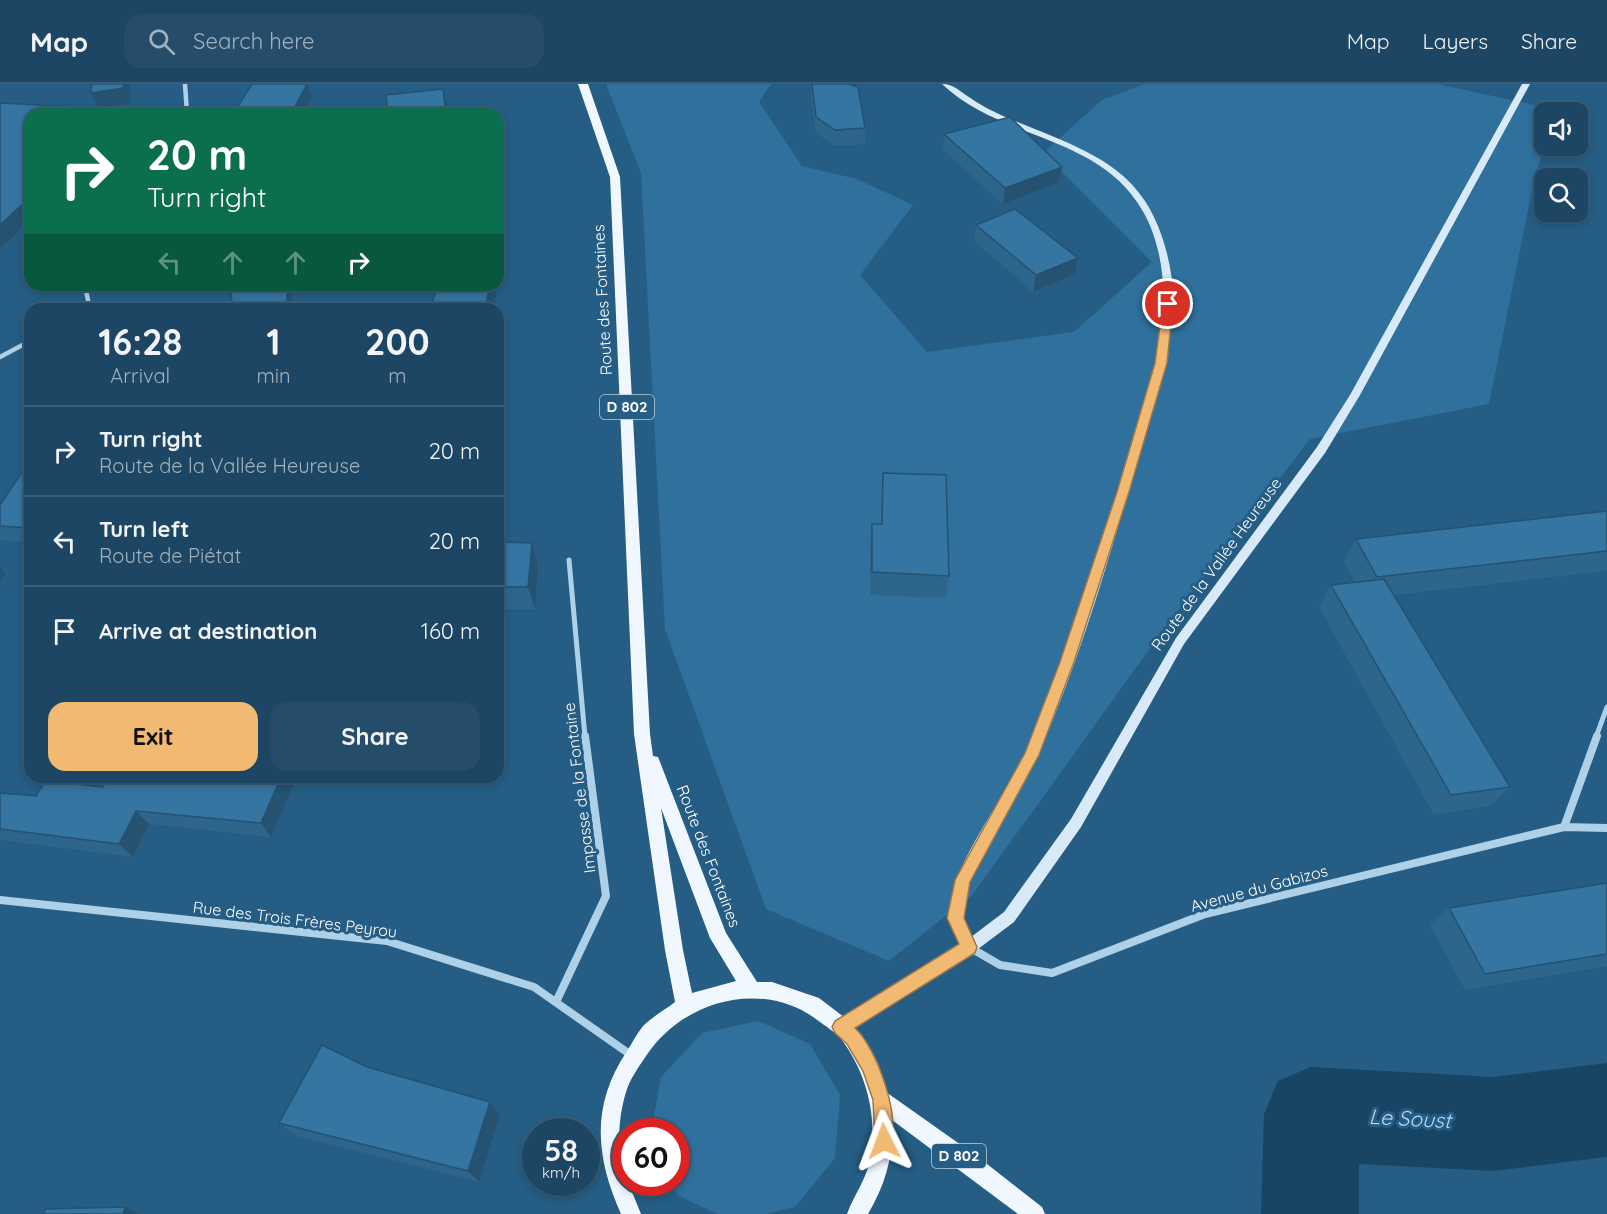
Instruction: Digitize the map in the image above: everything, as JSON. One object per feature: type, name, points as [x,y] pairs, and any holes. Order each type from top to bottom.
[{"type":"main road","name":"Route des Fontaines","points":[[583,84],[615,177],[642,734],[674,950],[685,1004]]},
{"type":"main road","name":"Route des Fontaines","points":[[642,734],[719,938],[750,987]]},
{"type":"main road","points":[[626,1212],[615,1178],[608,1135],[615,1093],[632,1055],[656,1025],[685,1004],[717,992],[750,987],[788,993],[823,1010],[853,1038],[871,1067],[881,1100],[884,1141],[874,1182],[857,1214]]},
{"type":"main road","name":"D 802","points":[[881,1100],[971,1164],[1035,1214]]},
{"type":"street","points":[[185,84],[187,108]]},
{"type":"street","points":[[946,84],[991,112],[1114,169],[1142,200],[1164,251],[1168,304],[1161,363],[1123,492],[1067,662],[1032,755],[963,880],[956,918],[969,947]]},
{"type":"street","name":"Route de la Vallée Heureuse","points":[[841,1027],[969,947],[1009,917],[1076,823],[1180,641],[1321,450],[1355,394],[1526,84]]},
{"type":"street","points":[[0,357],[24,344]]},
{"type":"street","name":"Impasse de la Fontaine","points":[[556,1002],[606,897],[586,745],[569,560]]},
{"type":"street","points":[[1564,827],[1607,707]]},
{"type":"street","name":"Avenue du Gabizos","points":[[969,947],[1000,965],[1052,973],[1205,914],[1564,827],[1607,828]]},
{"type":"street","name":"Rue des Trois Frères Peyrou","points":[[0,900],[387,941],[534,987],[632,1055]]},
{"type":"shaded area","points":[[606,84],[771,84],[759,102],[802,166],[857,179],[913,205],[860,275],[927,352],[1074,332],[1152,262],[1043,153],[1102,100],[1144,84],[1438,84],[1534,105],[1534,156],[1541,156],[1538,168],[1534,168],[1534,182],[1489,404],[1310,439],[1167,625],[973,894],[889,961],[766,909],[665,629],[641,173]]},
{"type":"shaded area","points":[[758,1021],[810,1044],[840,1095],[835,1158],[795,1207],[766,1214],[717,1214],[679,1196],[690,1196],[690,1118],[653,1118],[661,1077],[702,1033]]},
{"type":"building","points":[[92,84],[123,84],[123,88],[91,93]]},
{"type":"building","points":[[252,84],[307,84],[294,108],[237,108]]},
{"type":"building","points":[[812,84],[848,84],[858,87],[865,128],[835,130],[816,117]]},
{"type":"building","points":[[443,89],[445,108],[387,108],[386,95]]},
{"type":"building","points":[[0,103],[77,107],[24,108],[24,203],[0,225]]},
{"type":"building","points":[[1010,117],[1062,167],[1005,188],[944,134]]},
{"type":"building","points":[[1015,209],[1078,258],[1036,275],[976,225]]},
{"type":"building","points":[[231,291],[286,291],[288,303],[232,303]]},
{"type":"building","points":[[436,291],[489,291],[486,303],[432,303]]},
{"type":"building","points":[[24,469],[24,528],[0,526],[0,505]]},
{"type":"building","points":[[883,473],[946,475],[949,576],[872,572],[872,524],[882,524]]},
{"type":"building","points":[[1607,511],[1607,551],[1377,577],[1356,539]]},
{"type":"building","points":[[504,542],[532,543],[528,587],[504,587]]},
{"type":"building","points":[[1384,579],[1510,787],[1451,795],[1331,585]]},
{"type":"building","points":[[44,783],[103,787],[105,783],[278,783],[261,823],[136,811],[119,844],[0,829],[0,793],[36,796]]},
{"type":"building","points":[[1607,883],[1607,954],[1485,974],[1449,908]]},
{"type":"building","points":[[322,1045],[367,1067],[490,1102],[468,1171],[279,1123]]},
{"type":"building","points":[[125,1207],[123,1214],[43,1214],[45,1209]]},
{"type":"waterway","name":"Le Soust","points":[[1310,1214],[1311,1114],[1494,1124],[1607,1110]]},
{"type":"route","points":[[884,1141],[881,1100],[871,1067],[853,1038],[841,1027],[969,947],[956,918],[963,880],[1032,755],[1067,662],[1123,492],[1161,363],[1168,304]]}]
